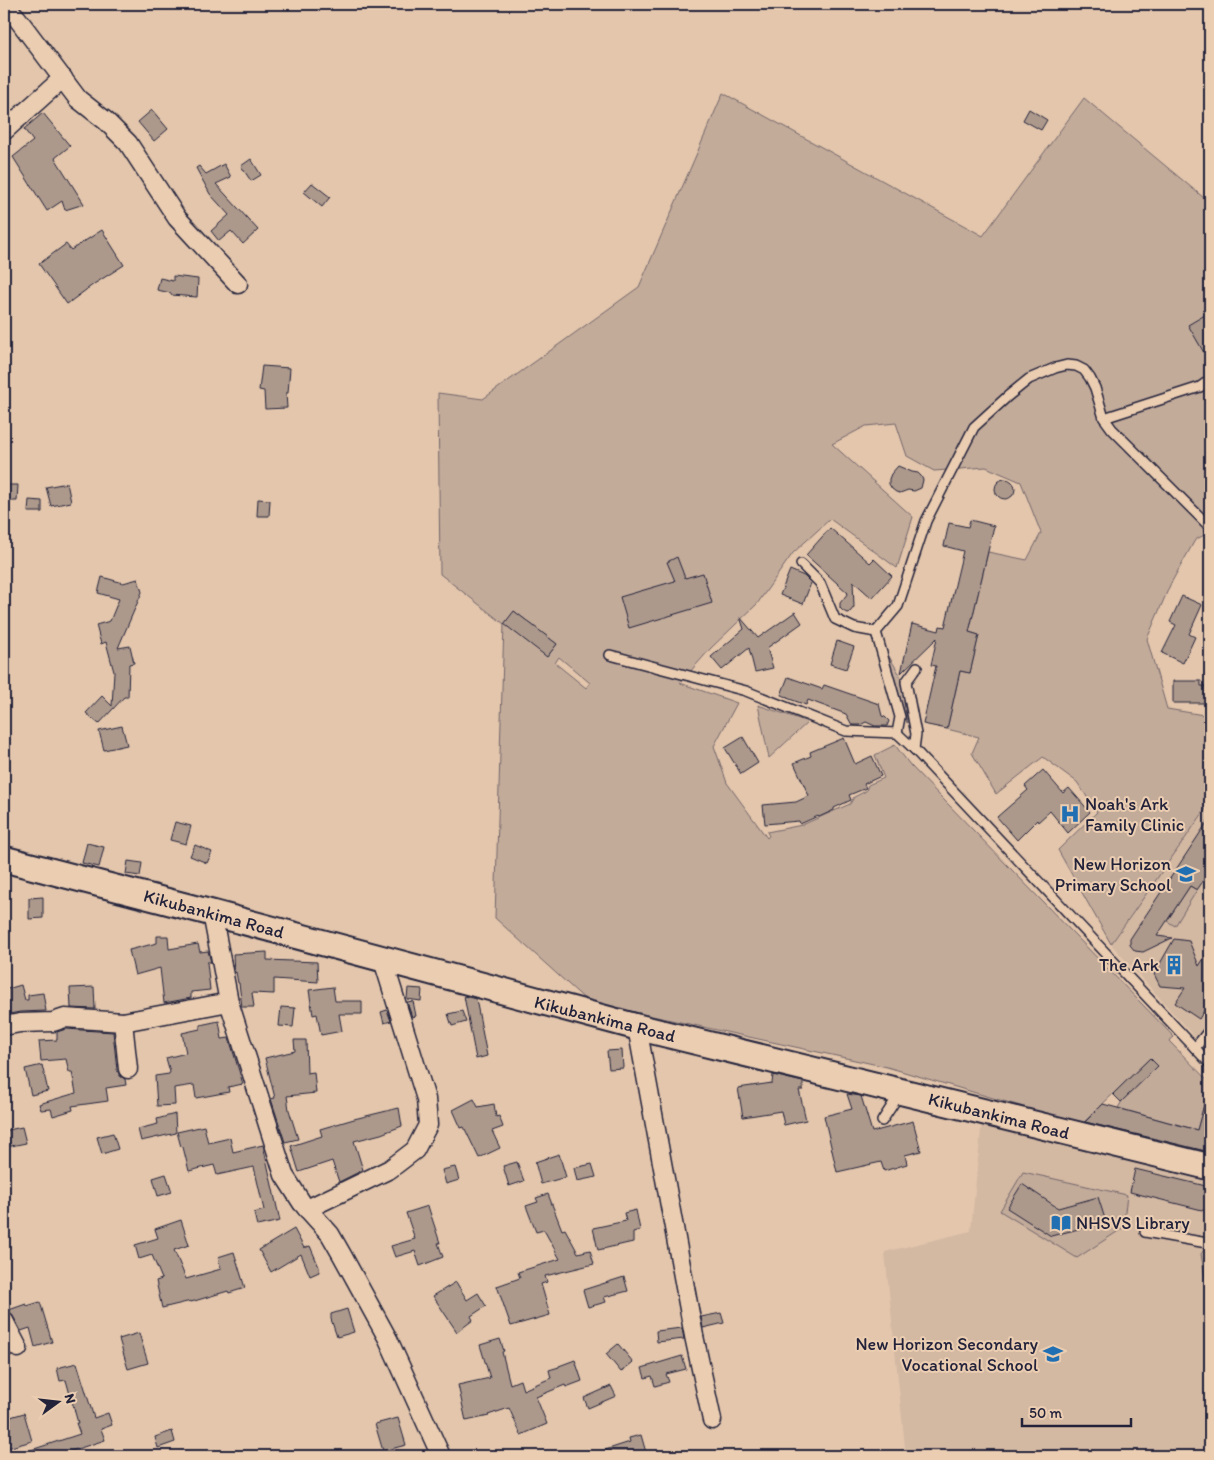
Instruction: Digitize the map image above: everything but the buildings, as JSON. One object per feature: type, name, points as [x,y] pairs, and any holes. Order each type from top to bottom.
[{"type":"street","points":[[4,4],[78,99],[106,121],[128,143],[177,218],[238,284]]},
{"type":"street","points":[[4,131],[63,78]]},
{"type":"street","name":"Kikubankima Road","points":[[4,859],[637,1027],[1210,1167]]},
{"type":"street","points":[[212,913],[229,1002],[284,1175],[302,1203],[330,1234],[388,1339],[441,1456]]},
{"type":"street","points":[[307,1209],[390,1169],[415,1150],[428,1125],[426,1099],[383,960]]},
{"type":"street","points":[[4,1026],[20,1023],[53,1022],[65,1018],[123,1022],[229,1002]]},
{"type":"street","points":[[123,1022],[128,1069]]},
{"type":"street","points":[[637,1027],[692,1327],[712,1420]]},
{"type":"street","points":[[4,1321],[18,1348]]},
{"type":"lane","points":[[876,632],[898,606],[926,521],[974,427],[1028,379],[1055,368],[1067,365],[1076,366],[1084,370],[1095,388],[1104,418],[1112,429],[1208,526],[1210,534]]},
{"type":"lane","points":[[1104,418],[1200,387],[1210,380]]},
{"type":"lane","points":[[801,564],[820,583],[835,619],[854,628],[876,632]]},
{"type":"lane","points":[[876,632],[900,717],[897,733]]},
{"type":"lane","points":[[610,655],[746,692],[846,731],[897,733],[1210,1064]]},
{"type":"lane","points":[[914,749],[916,734],[906,682],[917,667]]},
{"type":"lane","points":[[1195,1048],[1210,1029]]},
{"type":"lane","points":[[882,1121],[898,1098],[898,1091]]},
{"type":"lane","points":[[1145,1232],[1210,1242]]},
{"type":"shaded area","points":[[723,93],[983,236],[1084,98],[1210,203],[1210,532],[1195,540],[1170,585],[1147,639],[1167,709],[1210,716],[1210,803],[1111,944],[1058,850],[1097,812],[1077,782],[1043,757],[996,794],[972,753],[979,737],[947,729],[960,671],[970,673],[979,635],[969,632],[988,552],[1027,560],[1041,533],[1021,482],[986,467],[934,471],[907,456],[896,423],[866,426],[832,444],[913,517],[897,568],[830,519],[793,553],[757,604],[711,648],[680,683],[737,703],[714,746],[727,783],[767,838],[769,836],[767,832],[802,825],[850,804],[854,797],[866,791],[868,785],[884,778],[875,755],[895,745],[910,765],[1174,1037],[1169,1041],[1210,1083],[1197,1130],[1118,1108],[1122,1101],[1158,1066],[1150,1058],[1082,1124],[887,1067],[588,1002],[495,918],[504,624],[440,574],[438,393],[483,399],[639,287]],"holes":[[[514,611],[557,644],[547,657]],[[559,657],[590,683],[586,688],[555,663]]]},
{"type":"shaded area","points":[[887,653],[900,675],[907,723]]},
{"type":"shaded area","points":[[758,705],[808,722],[769,758]]},
{"type":"shaded area","name":"New Horizon Primary School","points":[[1210,803],[1210,1054],[1111,944]]},
{"type":"shaded area","points":[[1190,886],[1197,890],[1175,926],[1167,921]]},
{"type":"shaded area","name":"New Horizon Secondary Vocational School","points":[[982,1120],[1210,1179],[1210,1456],[906,1456],[885,1252],[971,1231]]},
{"type":"shaded area","points":[[1023,1172],[1127,1195],[1123,1228],[1077,1258],[1000,1211]]},
{"type":"shaded area","points":[[1206,1247],[1210,1247],[1210,1300],[1201,1254]]},
{"type":"place","name":"Noah's Ark Family Clinic","points":[[1070,814]]},
{"type":"place","name":"New Horizon Primary School","points":[[1186,874]]},
{"type":"place","name":"The Ark","points":[[1174,965]]},
{"type":"place","name":"NHSVS Library","points":[[1061,1223]]},
{"type":"place","name":"New Horizon Secondary Vocational School","points":[[1053,1354]]}]
